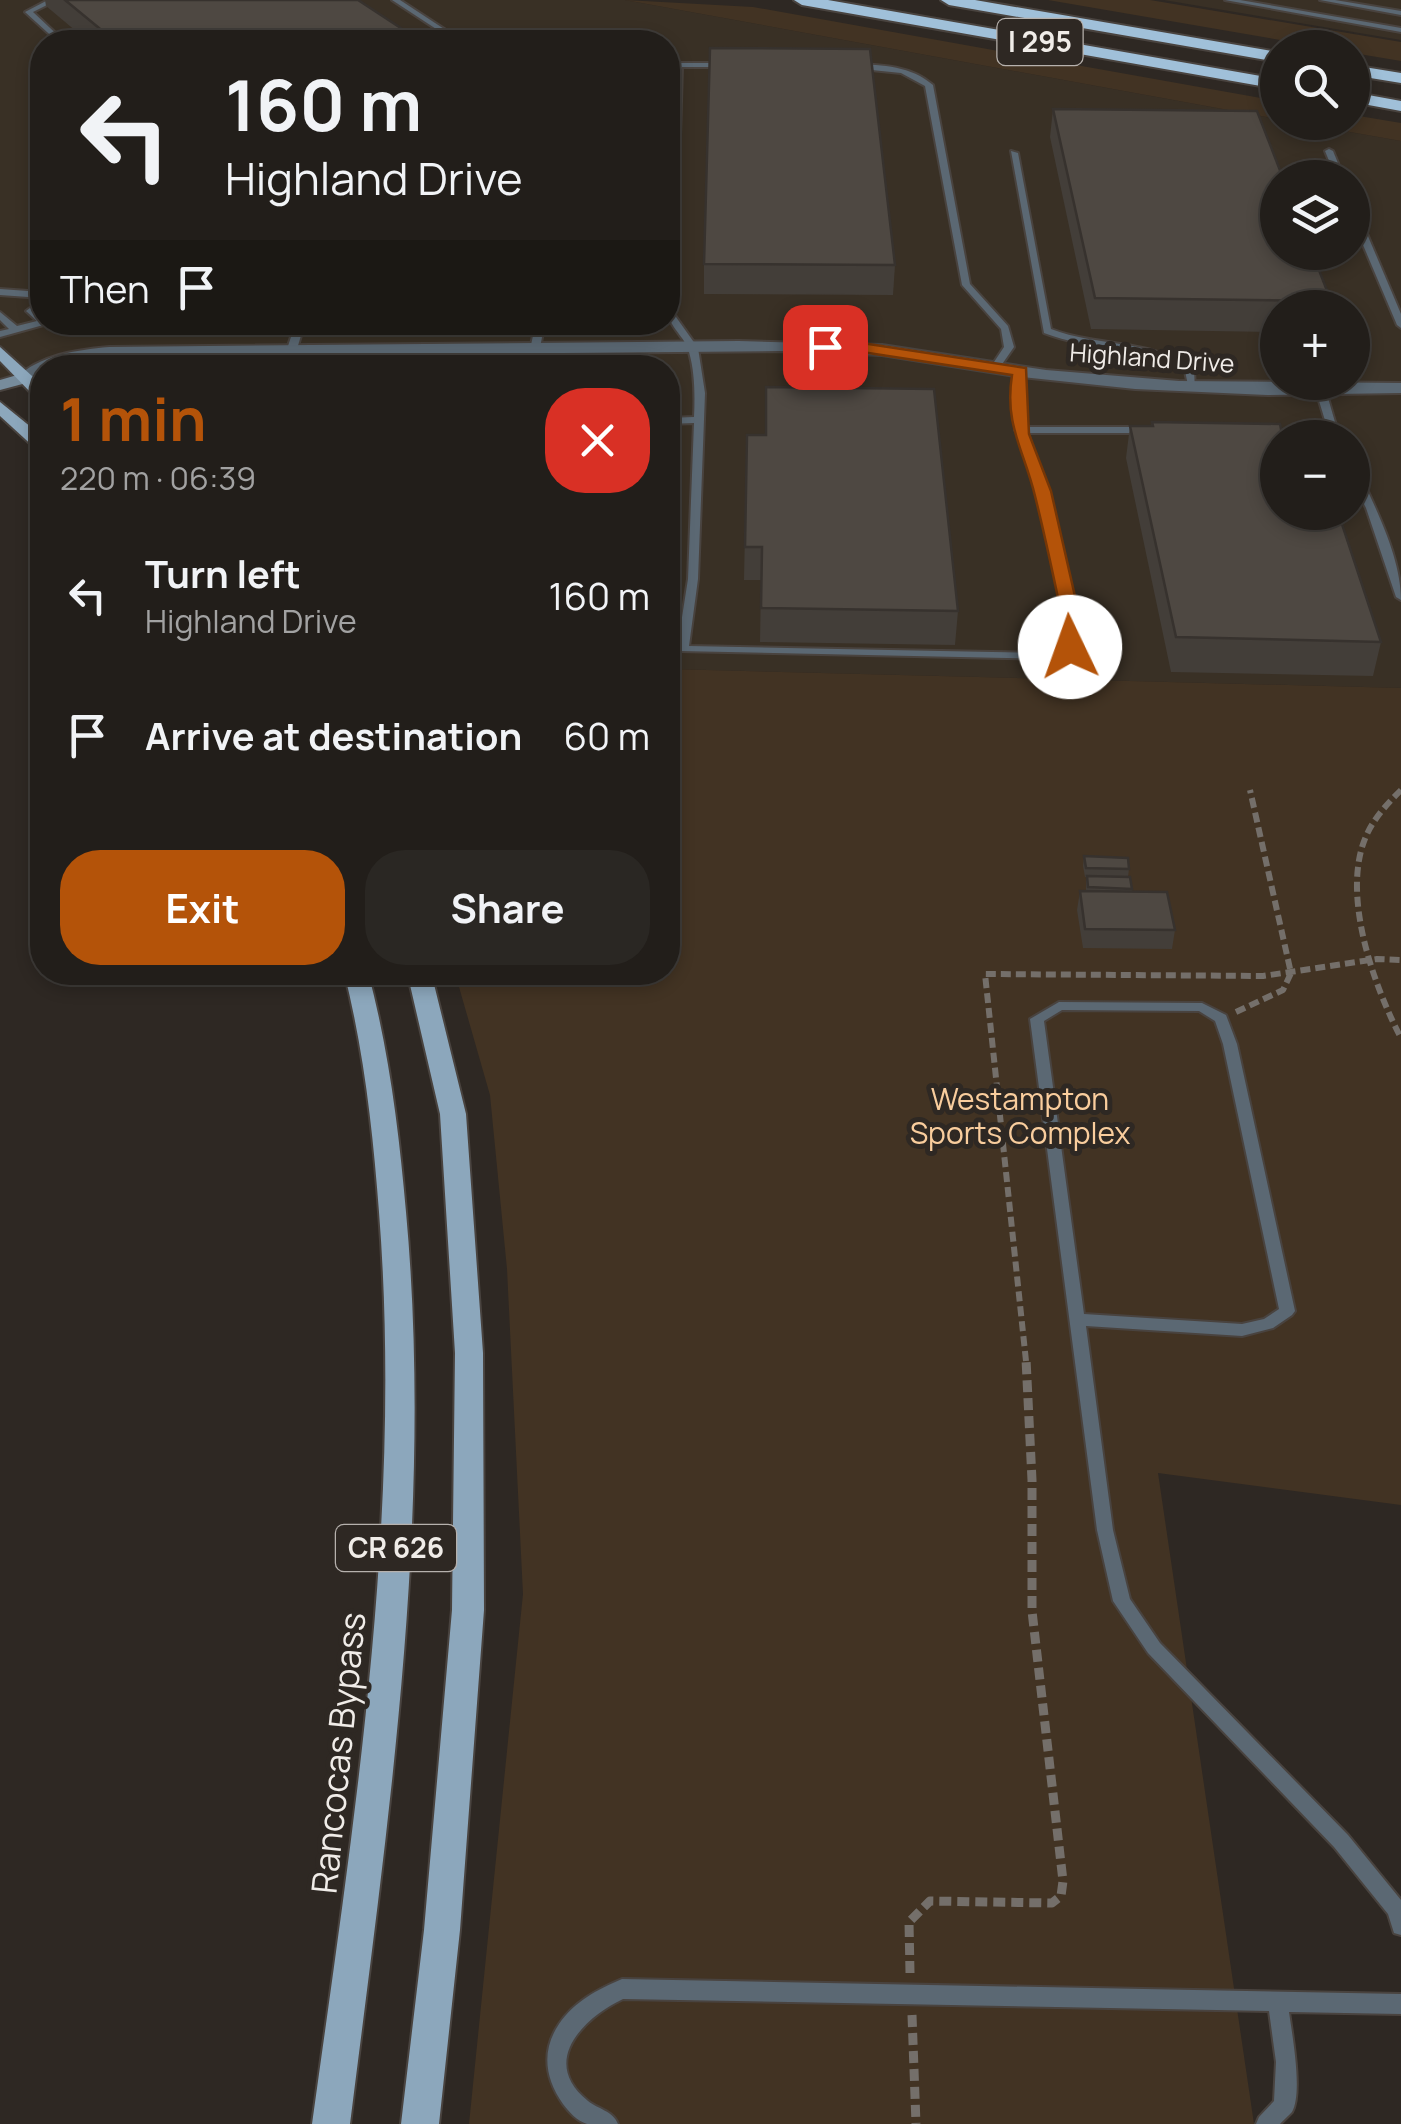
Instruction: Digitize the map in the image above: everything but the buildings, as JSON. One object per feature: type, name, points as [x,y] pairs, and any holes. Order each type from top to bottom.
[{"type":"highway","name":"I 295","points":[[802,0],[1260,81]]},
{"type":"highway","name":"I 295","points":[[948,0],[1260,54]]},
{"type":"highway","points":[[1370,73],[1401,78]]},
{"type":"highway","points":[[1370,101],[1401,106]]},
{"type":"main road","points":[[0,352],[30,375]]},
{"type":"main road","points":[[0,385],[30,379]]},
{"type":"main road","points":[[0,408],[30,434]]},
{"type":"main road","name":"Rancocas Bypass","points":[[331,2124],[384,1724],[402,1390],[394,1210],[374,1058],[359,985]]},
{"type":"main road","name":"CR 626","points":[[420,2124],[442,1930],[468,1610],[468,1353],[453,1114],[423,985]]},
{"type":"street","name":"Highland Drive","points":[[600,355],[694,348],[862,348],[1020,372],[1192,388],[1260,390]]},
{"type":"street","name":"Highland Drive","points":[[82,355],[292,349],[423,355]]},
{"type":"street","name":"Highland Drive","points":[[1370,389],[1401,388]]},
{"type":"lane","points":[[48,30],[28,12],[54,0]]},
{"type":"lane","points":[[395,0],[441,30]]},
{"type":"lane","points":[[1228,0],[1401,30]]},
{"type":"lane","points":[[1323,0],[1361,3],[1401,13]]},
{"type":"lane","points":[[680,65],[745,65]]},
{"type":"lane","points":[[835,65],[888,68],[919,76],[929,85],[966,284],[1005,328],[1009,347],[995,368]]},
{"type":"lane","points":[[1329,151],[1333,160]]},
{"type":"lane","points":[[1014,154],[1047,331],[1072,343],[1161,354],[1189,370],[1192,388]]},
{"type":"lane","points":[[1370,251],[1401,326]]},
{"type":"lane","points":[[5,292],[30,294]]},
{"type":"lane","points":[[5,292],[19,300]]},
{"type":"lane","points":[[0,315],[16,330]]},
{"type":"lane","points":[[0,334],[30,326]]},
{"type":"lane","points":[[680,329],[694,348],[700,393],[693,578],[683,650],[1046,656],[1070,647],[1073,627],[1047,510],[1020,430],[1016,398],[1020,372]]},
{"type":"lane","points":[[292,349],[297,335]]},
{"type":"lane","points":[[254,350],[256,355]]},
{"type":"lane","points":[[680,421],[699,420]]},
{"type":"lane","points":[[1020,430],[1154,430]]},
{"type":"lane","points":[[1370,506],[1401,597]]},
{"type":"lane","points":[[1076,1319],[1242,1330],[1268,1324],[1287,1311],[1230,1044],[1221,1018],[1202,1007],[1058,1006],[1037,1019],[1076,1319],[1105,1530],[1122,1601],[1154,1648],[1340,1840],[1396,1909],[1401,1926]]},
{"type":"lane","points":[[608,2124],[576,2105],[562,2084],[557,2066],[562,2035],[593,2001],[622,1990],[1401,2004]]},
{"type":"lane","points":[[1266,2124],[1284,2106],[1286,2062],[1278,2002]]},
{"type":"path","points":[[1221,1018],[1283,990],[1291,973],[1250,790]]},
{"type":"path","points":[[1401,790],[1374,822],[1358,858],[1354,880],[1356,906],[1372,960],[1401,1038]]},
{"type":"path","points":[[916,2124],[908,1918],[930,1900],[1052,1904],[1061,1896],[1063,1881],[1032,1611],[1032,1480],[1025,1336],[985,974],[1291,973],[1372,960],[1401,960]]},
{"type":"shaded area","points":[[0,0],[625,0],[1260,116],[1260,140],[1370,140],[1370,136],[1401,141],[1401,688],[680,669],[680,355],[533,352],[30,355],[30,378],[0,383]]},
{"type":"shaded area","points":[[1164,0],[1401,0],[1401,40],[1370,35],[1370,30],[1342,30]]},
{"type":"green space","points":[[625,0],[753,7],[1260,98],[1260,116]]},
{"type":"green space","points":[[1048,0],[1150,0],[1329,30],[1260,30],[1260,36]]},
{"type":"green space","points":[[1370,37],[1401,42],[1401,61],[1370,56]]},
{"type":"green space","points":[[1370,118],[1401,123],[1401,141],[1370,136]]},
{"type":"green space","name":"Westampton Sports Complex","points":[[680,669],[1401,688],[1401,1505],[1158,1473],[1254,2124],[469,2124],[523,1594],[507,1269],[490,1095],[458,985],[680,985]]},
{"type":"route","points":[[825,347],[925,356],[1020,372],[1016,398],[1020,434],[1042,491],[1073,627],[1070,647]]}]
